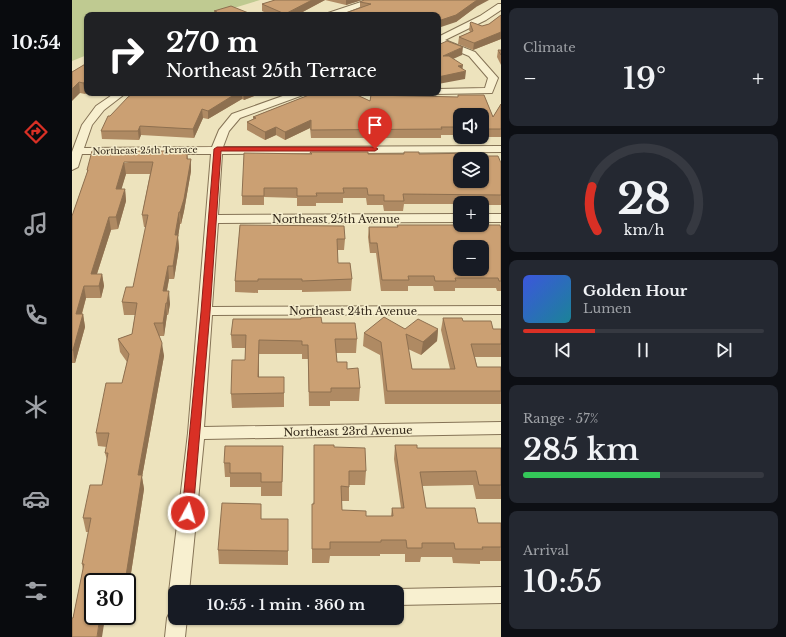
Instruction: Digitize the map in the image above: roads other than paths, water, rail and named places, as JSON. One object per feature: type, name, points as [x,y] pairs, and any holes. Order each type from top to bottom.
[{"type":"street","points":[[340,12],[375,0]]},
{"type":"street","points":[[441,39],[483,18],[501,6]]},
{"type":"street","points":[[441,41],[472,54],[493,78],[489,91],[441,92]]},
{"type":"street","points":[[72,167],[87,125],[100,108],[117,96]]},
{"type":"street","points":[[180,585],[196,433],[217,149],[224,130],[236,116],[292,96]]},
{"type":"street","name":"Northeast 25th Terrace","points":[[78,151],[217,149],[501,149]]},
{"type":"street","name":"Northeast 25th Avenue","points":[[212,219],[453,218]]},
{"type":"street","points":[[489,218],[501,218]]},
{"type":"street","name":"Northeast 24th Avenue","points":[[206,312],[501,310]]},
{"type":"street","name":"Northeast 23rd Avenue","points":[[196,433],[501,428]]},
{"type":"street","points":[[404,597],[501,595]]},
{"type":"street","points":[[174,637],[176,625]]}]
